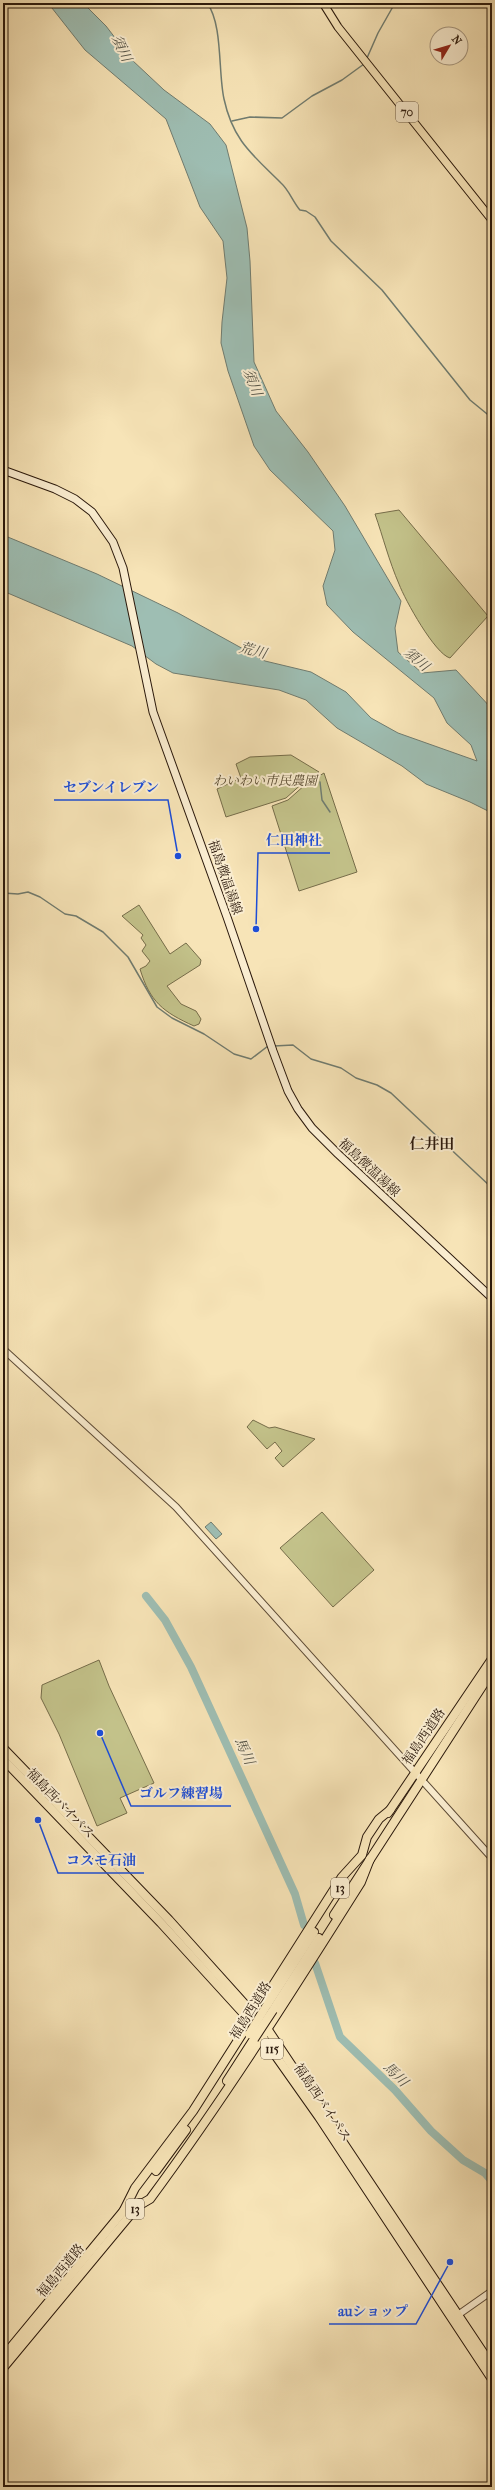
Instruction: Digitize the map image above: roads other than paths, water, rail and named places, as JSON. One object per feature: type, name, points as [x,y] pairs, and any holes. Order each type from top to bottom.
[{"type":"highway","name":"福島西道路","points":[[270,2008],[414,1772],[492,1659]]},
{"type":"highway","name":"福島西道路","points":[[3,2368],[138,2206],[178,2154],[251,2037],[370,1860],[492,1671]]},
{"type":"highway","name":"福島西バイパス","points":[[3,1748],[168,1920],[253,2017],[266,2034],[455,2317],[492,2379]]},
{"type":"highway","name":"福島西バイパス","points":[[3,1759],[253,2017]]},
{"type":"highway","points":[[123,2212],[136,2188],[193,2111],[342,1877],[362,1855]]},
{"type":"highway","points":[[138,2206],[150,2198],[202,2128],[266,2034],[361,1882],[370,1860]]},
{"type":"highway","name":"福島西道路","points":[[3,2357],[173,2149],[251,2037]]},
{"type":"highway","name":"福島西バイパス","points":[[455,2317],[492,2366]]},
{"type":"main road","name":"70","points":[[324,3],[338,27],[492,220]]},
{"type":"main road","name":"福島微温湯線","points":[[3,470],[55,489],[86,507],[101,523],[117,550],[124,568],[140,654],[153,712],[165,750],[196,829],[288,1091],[312,1128],[492,1298]]},
{"type":"street","points":[[3,1349],[176,1507],[492,1858]]},
{"type":"street","points":[[455,2317],[492,2291]]},
{"type":"water","name":"須川","points":[[48,3],[83,3],[106,26],[132,60],[164,90],[210,124],[226,145],[247,228],[250,261],[254,362],[276,411],[308,452],[345,506],[401,601],[395,628],[398,652],[422,673],[456,670],[492,709],[492,813],[470,802],[426,784],[402,766],[337,728],[306,700],[279,690],[173,673],[156,664],[132,646],[3,591],[3,535],[97,574],[178,613],[265,661],[311,672],[346,692],[371,718],[398,733],[477,761],[471,745],[447,723],[434,698],[353,632],[327,605],[323,586],[335,550],[333,531],[270,470],[254,446],[228,371],[221,343],[227,278],[223,241],[200,207],[166,119],[85,50]]},
{"type":"water","points":[[211,1522],[222,1534],[216,1539],[205,1527]]},
{"type":"waterway","points":[[207,3],[216,23],[224,99],[233,126],[245,146],[284,186],[300,210],[306,211],[315,217],[331,241],[382,290],[470,400],[492,418]]},
{"type":"waterway","points":[[367,58],[378,33],[395,3]]},
{"type":"waterway","points":[[232,121],[250,117],[282,118],[312,96],[342,80],[364,64]]},
{"type":"waterway","points":[[320,782],[322,800],[330,812]]},
{"type":"waterway","points":[[3,893],[18,894],[28,892],[40,897],[65,914],[76,916],[103,932],[128,957],[157,1007],[172,1018],[204,1034],[234,1054],[251,1059],[268,1046]]},
{"type":"waterway","points":[[274,1046],[293,1045],[311,1059],[341,1068],[356,1078],[377,1085],[391,1093],[492,1188]]},
{"type":"waterway","name":"馬川","points":[[146,1596],[165,1620],[191,1667],[295,1894],[304,1925]]},
{"type":"waterway","name":"馬川","points":[[315,1963],[340,2037],[395,2090],[431,2131],[463,2160],[485,2173],[492,2181]]},
{"type":"place","name":"セブンイレブン","points":[[178,856]]},
{"type":"place","name":"仁田神社","points":[[256,929]]},
{"type":"place","name":"ゴルフ練習場","points":[[100,1733]]},
{"type":"place","name":"コスモ石油","points":[[38,1820]]},
{"type":"place","name":"auショップ","points":[[450,2262]]},
{"type":"district","name":"仁井田","points":[[432,1144]]},
{"type":"water label","name":"荒川","points":[[253,650]]},
{"type":"park label","name":"わいわい市民農園","points":[[265,780]]}]
